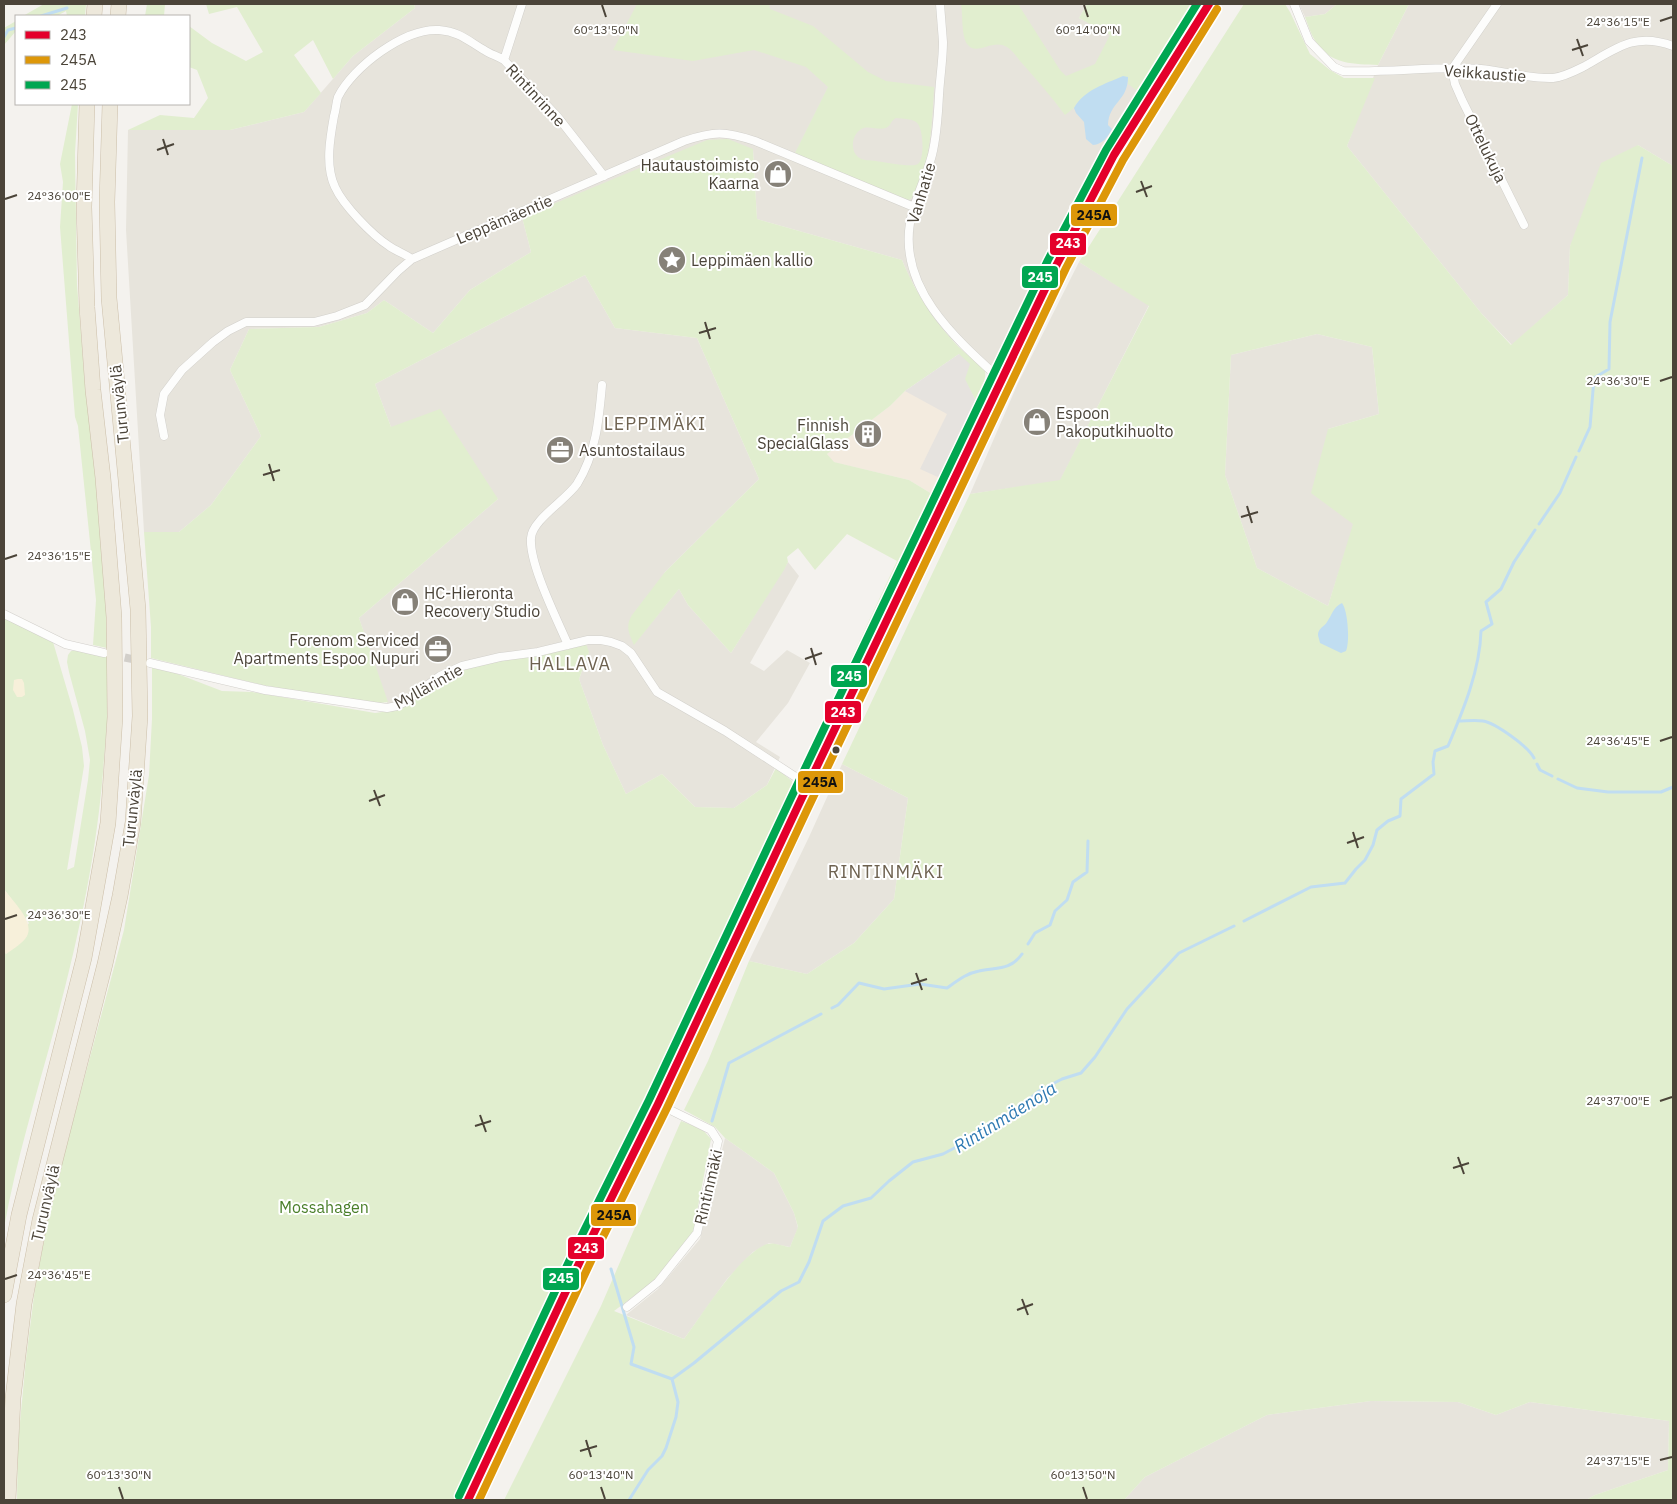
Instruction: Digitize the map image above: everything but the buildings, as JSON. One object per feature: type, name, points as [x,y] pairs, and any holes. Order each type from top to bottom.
[{"type":"highway","name":"Turunväylä","points":[[4,1296],[19,1215],[84,958],[108,823],[115,717],[114,617],[87,307],[84,207],[87,105]]},
{"type":"highway","name":"Turunväylä","points":[[8,1500],[12,1398],[24,1304],[40,1220],[106,964],[133,822],[140,716],[138,609],[110,298],[107,202],[110,105]]},
{"type":"main road","points":[[468,1500],[1057,264],[1114,156],[1209,4]]},
{"type":"street","name":"Rintinrinne","points":[[522,4],[504,60],[557,116],[604,176]]},
{"type":"street","name":"Vanhatie","points":[[940,4],[943,42],[936,132],[924,181],[914,207],[909,233],[910,257],[914,273],[925,296],[940,317],[966,348],[1001,380]]},
{"type":"street","name":"Veikkaustie","points":[[1294,4],[1309,41],[1334,67],[1343,71],[1481,69],[1524,76],[1553,78],[1568,74],[1618,47],[1637,41],[1653,40],[1673,46]]},
{"type":"street","points":[[1452,69],[1497,4]]},
{"type":"street","points":[[412,258],[376,236],[342,201],[334,186],[330,168],[330,156],[338,98],[349,81],[363,66],[408,36],[428,31],[453,32],[466,37],[486,52],[504,60]]},
{"type":"street","name":"Ottelukuja","points":[[1452,69],[1455,84],[1462,100],[1524,225]]},
{"type":"street","name":"Leppämäentie","points":[[164,436],[160,415],[164,394],[182,370],[228,331],[246,322],[314,322],[337,316],[365,305],[412,258],[684,141],[703,135],[722,132],[755,141],[914,207]]},
{"type":"street","points":[[568,645],[536,568],[531,536],[533,528],[538,522],[565,498],[576,485],[592,453],[598,425],[602,385]]},
{"type":"street","points":[[4,614],[64,644],[104,652]]},
{"type":"street","name":"Myllärintie","points":[[150,663],[265,690],[387,708],[403,703],[440,676],[462,666],[594,640],[611,642],[622,646],[631,653],[657,692],[725,731],[808,784]]},
{"type":"street","name":"Rintinmäki","points":[[628,1307],[658,1282],[697,1234],[718,1141],[711,1130],[658,1104]]},
{"type":"shaded area","points":[[414,4],[1087,4],[1079,18],[1165,61],[1036,276],[997,359],[985,371],[983,366],[963,351],[939,323],[910,279],[902,260],[757,219],[753,149],[522,217],[531,252],[470,290],[433,333],[384,300],[367,313],[319,327],[249,329],[230,370],[261,436],[211,505],[179,532],[144,532],[126,230],[128,130],[230,130],[304,112],[353,56],[415,8]]},
{"type":"shaded area","points":[[1299,4],[1337,4],[1325,14],[1305,17]]},
{"type":"shaded area","points":[[1409,4],[1673,4],[1673,166],[1638,145],[1570,246],[1568,295],[1512,345],[1482,314],[1347,146],[1378,65]]},
{"type":"shaded area","points":[[1079,262],[1149,305],[1060,481],[970,494],[1018,383]]},
{"type":"shaded area","points":[[585,275],[615,328],[697,338],[759,479],[665,572],[634,644],[679,589],[688,605],[731,653],[788,562],[799,576],[750,663],[764,671],[787,650],[810,663],[788,703],[756,742],[780,757],[767,785],[734,808],[695,807],[662,774],[626,794],[603,745],[579,679],[589,652],[448,675],[404,706],[390,711],[359,618],[498,499],[391,427],[375,384]]},
{"type":"shaded area","points":[[1317,334],[1372,347],[1379,414],[1328,429],[1354,524],[1328,606],[1257,568],[1225,475],[1231,355]]},
{"type":"shaded area","points":[[959,354],[970,364],[965,379],[976,401],[940,478],[920,469],[947,414],[905,391]]},
{"type":"shaded area","points":[[965,379],[976,401],[932,494],[909,480],[833,462],[827,454],[890,406],[905,391]]},
{"type":"shaded area","points":[[842,764],[908,798],[894,899],[854,943],[807,974],[749,961],[809,837]]},
{"type":"shaded area","points":[[725,1138],[774,1173],[794,1213],[798,1228],[790,1247],[769,1243],[753,1252],[727,1279],[684,1339],[626,1315],[658,1289],[700,1239]]},
{"type":"shaded area","points":[[1371,1401],[1458,1402],[1496,1415],[1530,1402],[1669,1421],[1668,1470],[1595,1495],[1586,1500],[1124,1500],[1145,1477],[1267,1415]]},
{"type":"green space","points":[[44,4],[86,4],[85,15],[67,15],[66,11],[59,15],[25,15]]},
{"type":"green space","points":[[147,4],[165,4],[164,15],[145,15]]},
{"type":"green space","points":[[206,4],[414,4],[415,8],[353,56],[333,79],[313,40],[294,55],[321,93],[304,112],[230,130],[128,130],[160,115],[194,118],[208,98],[197,70],[190,67],[190,27],[212,43],[246,61],[263,52],[237,7],[209,14]]},
{"type":"green space","points":[[637,4],[769,4],[770,9],[813,26],[868,72],[886,81],[934,87],[927,159],[918,187],[911,199],[905,201],[795,153],[828,87],[806,67],[754,50],[693,61],[613,50]],"holes":[[[896,118],[914,121],[920,127],[922,156],[918,164],[905,165],[867,160],[855,154],[853,143],[857,132],[863,128],[886,128]]]},
{"type":"green space","points":[[961,4],[1018,4],[1060,70],[1066,76],[1095,64],[1110,35],[1079,18],[1087,4],[1199,4],[1143,95],[1128,84],[1128,77],[1077,103],[1065,115],[1009,48],[996,44],[976,49],[968,45],[963,32]]},
{"type":"green space","points":[[1244,4],[1285,4],[1310,54],[1330,70],[1344,78],[1375,78],[1347,146],[1482,314],[1511,345],[1568,295],[1570,246],[1601,163],[1638,145],[1673,166],[1673,1500],[1586,1500],[1595,1495],[1668,1470],[1669,1421],[1530,1402],[1496,1415],[1458,1402],[1371,1401],[1267,1415],[1145,1477],[1124,1500],[504,1500],[601,1306],[681,1121],[702,1129],[711,1139],[693,1232],[654,1281],[614,1311],[684,1339],[722,1286],[745,1259],[767,1244],[790,1247],[798,1227],[794,1213],[774,1173],[725,1138],[715,1127],[684,1110],[708,1061],[749,961],[807,974],[854,943],[894,899],[908,798],[842,764],[970,494],[1060,480],[1149,306],[1079,262]],"holes":[[[1317,334],[1372,347],[1379,414],[1328,429],[1311,493],[1353,524],[1328,606],[1257,568],[1225,475],[1231,355]]]},
{"type":"green space","points":[[1337,4],[1409,4],[1378,65],[1344,62],[1328,55],[1316,42],[1305,17],[1325,14]]},
{"type":"green space","points":[[15,22],[15,32],[4,45],[4,28]]},
{"type":"green space","points":[[72,105],[78,105],[75,153],[77,285],[85,383],[97,488],[108,634],[107,648],[93,645],[96,600],[78,426],[75,417],[60,227],[63,182],[60,164]]},
{"type":"green space","points":[[728,139],[753,149],[757,219],[902,260],[920,296],[944,331],[963,351],[980,363],[985,371],[983,387],[976,401],[964,379],[959,354],[905,391],[890,406],[827,454],[834,462],[909,480],[932,494],[928,501],[932,504],[875,630],[822,732],[809,762],[799,770],[897,561],[847,534],[815,570],[798,548],[787,557],[788,562],[784,570],[731,653],[688,605],[679,589],[634,645],[628,627],[632,615],[665,572],[759,479],[697,338],[615,328],[585,275],[375,384],[391,427],[440,409],[498,499],[359,618],[388,702],[372,704],[262,685],[151,658],[151,627],[144,532],[179,532],[211,505],[261,436],[230,370],[249,329],[319,327],[367,313],[384,300],[433,333],[470,290],[531,252],[522,217],[707,140]]},
{"type":"green space","points":[[1012,373],[1015,373],[1016,376],[989,435],[983,440],[981,436]]},
{"type":"green space","points":[[977,452],[980,456],[965,486],[963,482],[974,454]]},
{"type":"green space","points":[[4,618],[53,642],[73,710],[82,747],[84,766],[67,870],[74,867],[90,760],[85,731],[67,662],[71,651],[78,650],[107,656],[109,694],[97,827],[86,895],[63,996],[20,1153],[4,1228],[4,951],[6,954],[29,923],[4,889]]},
{"type":"green space","name":"Mossahagen","points":[[586,644],[589,652],[579,679],[603,745],[626,794],[662,774],[695,807],[734,808],[767,785],[776,768],[792,781],[792,790],[748,876],[755,882],[460,1500],[17,1500],[18,1443],[35,1288],[51,1203],[124,930],[149,775],[152,668],[170,671],[222,691],[252,692],[375,713],[402,707],[463,669]]},
{"type":"green space","points":[[796,836],[799,840],[777,886],[772,887],[769,883],[789,842],[792,837]]},
{"type":"sand","points":[[22,679],[24,683],[25,695],[22,697],[17,697],[13,690],[14,680]]},
{"type":"sand","points":[[4,889],[23,913],[28,927],[25,939],[6,954],[4,951]]},
{"type":"water","points":[[1123,76],[1128,77],[1127,85],[1122,97],[1109,117],[1108,125],[1112,129],[1104,140],[1093,145],[1086,139],[1084,122],[1074,108],[1089,92]]},
{"type":"water","points":[[1342,603],[1346,612],[1348,634],[1346,651],[1341,653],[1320,643],[1318,635],[1335,609]]},
{"type":"waterway","points":[[44,15],[67,8]]},
{"type":"waterway","points":[[4,37],[8,30],[15,28]]},
{"type":"waterway","points":[[1579,451],[1590,427],[1594,378],[1609,369],[1610,322],[1642,158]]},
{"type":"waterway","points":[[1539,524],[1560,493],[1576,457]]},
{"type":"waterway","name":"Rintinmäenoja","points":[[1244,921],[1311,887],[1345,883],[1365,860],[1373,845],[1377,830],[1388,821],[1400,816],[1401,799],[1434,774],[1433,762],[1435,751],[1448,746],[1470,690],[1478,660],[1481,631],[1492,624],[1486,602],[1501,589],[1514,562],[1535,530]]},
{"type":"waterway","points":[[1458,721],[1483,721],[1495,726],[1525,747],[1534,758]]},
{"type":"waterway","points":[[1537,764],[1540,770],[1552,776]]},
{"type":"waterway","points":[[1558,779],[1577,788],[1608,792],[1661,792],[1673,787]]},
{"type":"waterway","points":[[1028,944],[1035,933],[1050,925],[1055,911],[1067,900],[1073,882],[1087,872],[1088,841]]},
{"type":"waterway","name":"Rintinmäenoja","points":[[672,1379],[781,1291],[799,1282],[809,1262],[823,1221],[843,1206],[871,1198],[913,1162],[943,1154],[1000,1124],[1039,1091],[1062,1079],[1081,1073],[1095,1057],[1127,1009],[1179,953],[1234,926]]},
{"type":"waterway","points":[[832,1008],[838,1005],[859,983],[884,989],[920,984],[947,988],[970,974],[1008,966],[1022,954]]},
{"type":"waterway","points":[[712,1121],[729,1063],[821,1014]]},
{"type":"waterway","points":[[611,1269],[634,1347],[631,1364],[672,1379]]},
{"type":"waterway","name":"Rintinmäenoja","points":[[629,1500],[648,1470],[662,1456],[666,1448],[676,1417],[678,1402],[672,1379]]},
{"type":"tunnel","points":[[113,655],[141,661]]},
{"type":"transit line","name":"245","points":[[459,1496],[573,1253],[649,1100],[1048,260],[1106,150],[1197,4]]},
{"type":"transit line","name":"243","points":[[468,1500],[582,1257],[658,1104],[1057,264],[1114,155],[1209,4]]},
{"type":"transit line","name":"245A","points":[[479,1500],[591,1261],[667,1108],[1066,268],[1123,160],[1217,9]]},
{"type":"place","name":"Hautaustoimisto Kaarna","points":[[778,174]]},
{"type":"place","name":"Leppimäen kallio","points":[[672,260]]},
{"type":"place","name":"Espoon Pakoputkihuolto","points":[[1037,422]]},
{"type":"place","name":"Finnish SpecialGlass","points":[[868,434]]},
{"type":"place","name":"Asuntostailaus","points":[[560,450]]},
{"type":"place","name":"HC-Hieronta Recovery Studio","points":[[405,602]]},
{"type":"place","name":"Forenom Serviced Apartments Espoo Nupuri","points":[[438,649]]},
{"type":"district","name":"LEPPIMÄKI","points":[[655,423]]},
{"type":"district","name":"HALLAVA","points":[[570,663]]},
{"type":"district","name":"RINTINMÄKI","points":[[886,871]]}]
